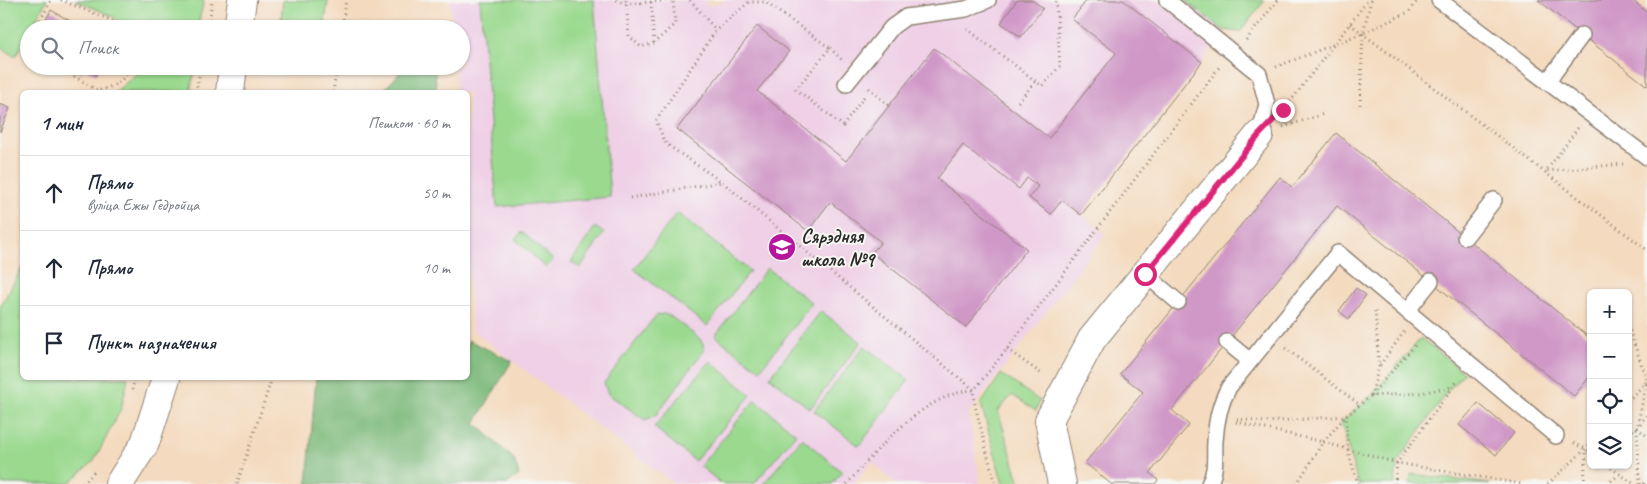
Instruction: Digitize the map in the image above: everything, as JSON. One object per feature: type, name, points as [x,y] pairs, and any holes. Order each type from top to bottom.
[{"type":"street","points":[[239,20],[242,0]]},
{"type":"street","points":[[230,90],[232,75]]},
{"type":"street","points":[[1062,484],[1049,420],[1092,339],[1259,135]]},
{"type":"street","points":[[119,484],[145,443],[165,380]]},
{"type":"lane","points":[[846,84],[892,27],[906,17],[966,9],[988,0]]},
{"type":"lane","points":[[1167,0],[1259,74],[1267,104],[1259,135]]},
{"type":"lane","points":[[1440,0],[1647,157]]},
{"type":"lane","points":[[1547,82],[1582,35]]},
{"type":"lane","points":[[1465,237],[1494,200]]},
{"type":"lane","points":[[1209,484],[1215,462],[1218,418],[1222,399],[1250,360],[1338,253],[1556,436]]},
{"type":"lane","points":[[1145,274],[1178,302]]},
{"type":"lane","points":[[1407,311],[1430,281]]},
{"type":"lane","points":[[1227,342],[1250,360]]},
{"type":"path","points":[[41,20],[51,0]]},
{"type":"path","points":[[61,0],[111,20]]},
{"type":"path","points":[[210,20],[212,0]]},
{"type":"path","points":[[343,20],[346,0]]},
{"type":"path","points":[[616,0],[626,2],[674,0],[675,24],[654,43],[642,47],[629,36],[626,2]]},
{"type":"path","points":[[690,0],[716,30]]},
{"type":"path","points":[[965,28],[1042,86],[1060,66],[1056,0]]},
{"type":"path","points":[[974,390],[1224,61],[1234,55],[1278,0]]},
{"type":"path","points":[[1259,135],[1283,110],[1370,0]]},
{"type":"path","points":[[1360,105],[1363,33],[1370,0]]},
{"type":"path","points":[[1259,74],[1363,33],[1409,12],[1418,0]]},
{"type":"path","points":[[651,1],[654,43]]},
{"type":"path","points":[[875,81],[842,126],[796,89],[830,48],[765,2],[749,2],[716,30],[656,121],[666,144],[722,182],[974,390],[995,484]]},
{"type":"path","points":[[1350,24],[1546,171],[1647,250]]},
{"type":"path","points":[[72,75],[96,90]]},
{"type":"path","points":[[100,90],[120,82],[125,75]]},
{"type":"path","points":[[196,90],[199,75]]},
{"type":"path","points":[[333,90],[336,75]]},
{"type":"path","points":[[1018,102],[1036,81]]},
{"type":"path","points":[[1259,135],[1324,114]]},
{"type":"path","points":[[1546,171],[1589,114]]},
{"type":"path","points":[[1546,171],[1628,163]]},
{"type":"path","points":[[630,198],[722,182]]},
{"type":"path","points":[[1371,396],[1379,366],[1375,300]]},
{"type":"path","points":[[1379,366],[1408,327]]},
{"type":"path","points":[[1631,334],[1647,380],[1637,428],[1642,484]]},
{"type":"path","points":[[1270,336],[1360,405]]},
{"type":"path","points":[[1297,484],[1323,442],[1346,416],[1371,396],[1421,338]]},
{"type":"path","points":[[1395,484],[1397,463],[1451,387],[1464,373]]},
{"type":"path","points":[[132,395],[135,380]]},
{"type":"path","points":[[237,484],[271,380]]},
{"type":"path","points":[[1632,397],[1647,380]]},
{"type":"path","points":[[1371,396],[1421,393],[1451,387]]},
{"type":"path","points":[[847,484],[916,414],[959,390],[974,390]]},
{"type":"path","points":[[1632,430],[1637,428],[1647,415]]},
{"type":"path","points":[[1218,418],[1265,422],[1346,416]]},
{"type":"path","points":[[1346,416],[1348,451],[1358,484]]},
{"type":"path","points":[[1218,418],[1323,442],[1348,451],[1397,463],[1522,484]]},
{"type":"path","points":[[1637,428],[1647,436]]},
{"type":"path","points":[[1548,484],[1586,449]]},
{"type":"path","points":[[1584,484],[1586,449]]},
{"type":"path","points":[[83,484],[99,464]]},
{"type":"path","points":[[1612,469],[1634,484]]},
{"type":"path","points":[[1607,484],[1619,475]]},
{"type":"path","points":[[1642,484],[1647,480]]},
{"type":"shaded area","name":"Сярэдняя школа №9","points":[[450,0],[704,0],[710,6],[726,0],[1265,0],[1240,32],[1223,30],[1202,62],[1082,214],[1106,234],[969,413],[980,484],[896,484],[872,462],[854,484],[674,484],[472,330],[470,295],[470,90],[456,90],[455,75],[470,75],[470,20],[451,20]]},
{"type":"green space","points":[[0,0],[47,0],[36,20],[20,20],[20,48],[15,57],[0,46]]},
{"type":"green space","points":[[75,0],[204,0],[199,20],[116,20],[114,17]]},
{"type":"green space","points":[[283,0],[328,0],[325,20],[281,20]]},
{"type":"green space","points":[[480,0],[594,0],[610,197],[497,207]]},
{"type":"green space","points":[[1184,0],[1265,0],[1240,32],[1223,30]]},
{"type":"green space","points":[[135,75],[194,75],[190,90],[117,90]]},
{"type":"green space","points":[[398,75],[435,75],[437,90],[384,90]]},
{"type":"green space","points":[[677,213],[750,271],[707,326],[634,269]]},
{"type":"green space","points":[[595,227],[604,233],[580,268],[571,262]]},
{"type":"green space","points":[[522,232],[553,260],[546,268],[515,239]]},
{"type":"green space","points":[[767,268],[812,303],[760,370],[715,336]]},
{"type":"green space","points":[[20,272],[20,380],[128,380],[121,409],[94,461],[68,484],[0,484],[0,307]]},
{"type":"green space","points":[[821,311],[861,342],[810,409],[770,377]]},
{"type":"green space","points":[[663,314],[670,316],[700,339],[704,350],[656,415],[645,420],[608,394],[604,383],[653,319]]},
{"type":"green space","points":[[1421,338],[1464,373],[1451,387],[1397,463],[1395,484],[1358,484],[1341,422],[1371,396]]},
{"type":"green space","points":[[470,341],[512,361],[475,423],[514,459],[519,475],[507,484],[307,484],[316,380],[470,380]]},
{"type":"green space","points":[[864,346],[909,380],[859,446],[814,411]]},
{"type":"green space","points":[[710,361],[751,395],[695,461],[654,427]]},
{"type":"green space","points":[[1001,374],[1040,401],[1036,411],[1012,395],[998,411],[1020,484],[1003,484],[981,404]]},
{"type":"green space","points":[[755,400],[796,434],[754,484],[722,484],[700,466]]},
{"type":"green space","points":[[802,438],[842,472],[832,484],[763,484]]},
{"type":"green space","points":[[1411,474],[1490,484],[1410,484]]},
{"type":"building","points":[[1017,0],[1032,0],[1043,8],[1021,37],[1001,23]]},
{"type":"building","points":[[1087,0],[1123,0],[1202,62],[1081,215],[1062,200],[1051,214],[1029,198],[1038,186],[1027,178],[1019,189],[963,145],[937,179],[1027,249],[966,327],[872,253],[881,242],[830,202],[808,231],[677,129],[757,26],[789,51],[757,91],[846,161],[934,48],[1049,138],[1116,53],[1072,19]]},
{"type":"building","points":[[1538,0],[1632,0],[1647,12],[1647,86]]},
{"type":"building","points":[[51,10],[68,20],[46,20]]},
{"type":"building","points":[[0,104],[10,108],[0,132]]},
{"type":"building","points":[[1336,133],[1587,336],[1587,380],[1574,396],[1337,206],[1172,410],[1189,425],[1150,473],[1158,480],[1155,484],[1111,484],[1085,463],[1143,392],[1120,374],[1280,177],[1292,187]]},
{"type":"building","points":[[1356,288],[1366,295],[1349,319],[1339,311]]},
{"type":"building","points":[[1478,403],[1514,433],[1496,455],[1459,425]]},
{"type":"place","name":"Сярэдняя школа №9","points":[[782,247]]},
{"type":"route","points":[[1145,274],[1259,135],[1283,110]]}]
